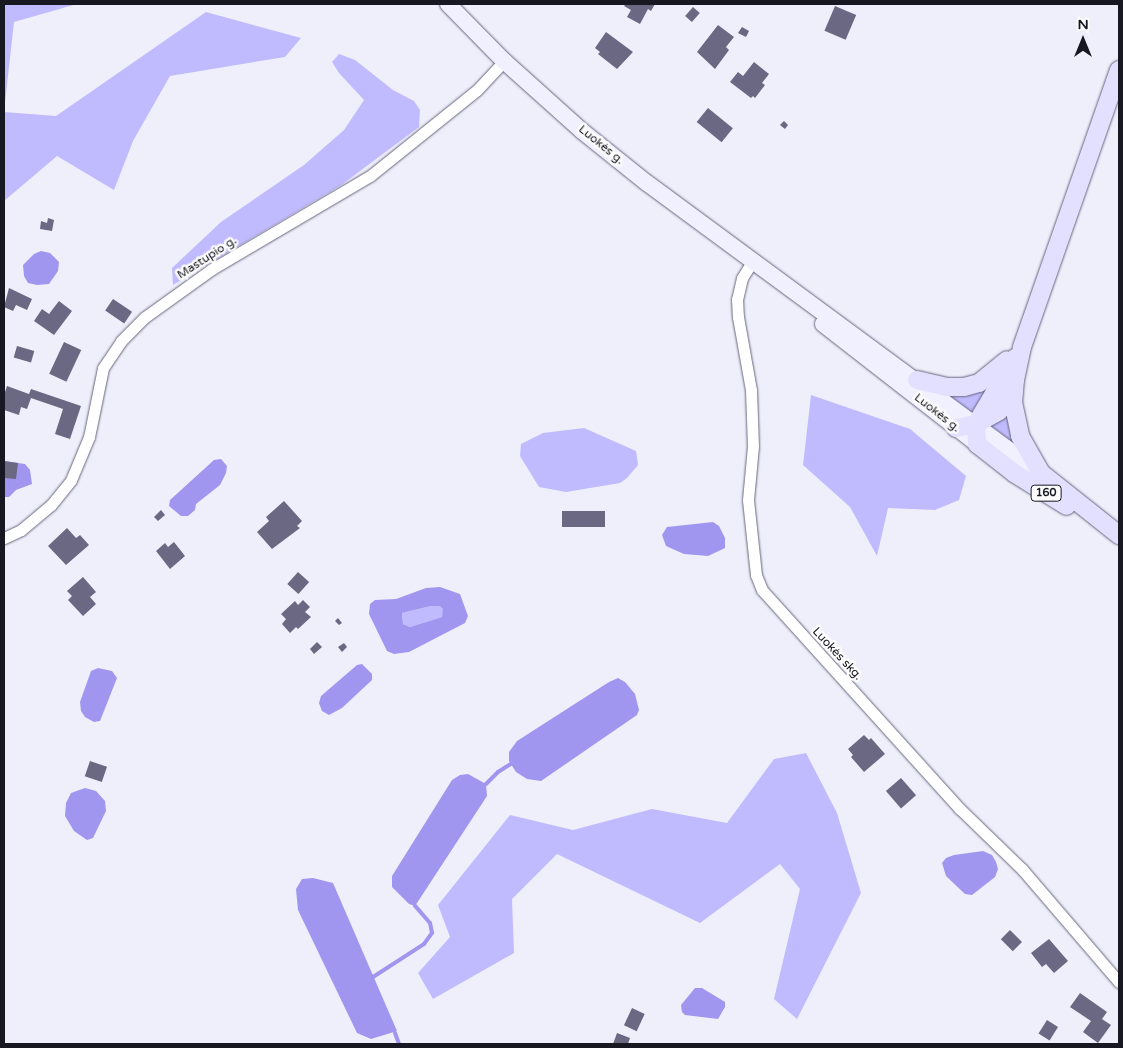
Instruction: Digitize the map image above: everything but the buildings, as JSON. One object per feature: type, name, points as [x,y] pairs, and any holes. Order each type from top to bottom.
[{"type":"main road","name":"Luokės g.","points":[[448,4],[504,61],[582,131],[752,262],[827,314],[1041,473],[1119,537]]},
{"type":"main road","name":"160","points":[[1041,473],[1020,436],[1015,422],[1013,402],[1015,380],[1022,347],[1119,70]]},
{"type":"main road","name":"Luokės g.","points":[[766,272],[820,322],[1014,473],[1119,537]]},
{"type":"main road","name":"160","points":[[976,424],[1022,347]]},
{"type":"main road","points":[[917,380],[947,386],[964,387],[979,383],[1022,347]]},
{"type":"main road","name":"160","points":[[956,428],[976,424],[999,411],[1015,380]]},
{"type":"main road","points":[[976,424],[977,444]]},
{"type":"street","name":"Mastupio g.","points":[[4,538],[21,530],[51,505],[71,480],[89,437],[103,368],[127,335],[145,317],[212,269],[370,176],[476,90],[504,61]]},
{"type":"street","name":"Luokės skg.","points":[[752,262],[742,278],[737,299],[738,316],[751,390],[753,446],[748,500],[756,575],[762,590],[960,809],[1022,869],[1119,982]]},
{"type":"shaded area","points":[[4,4],[77,4],[14,22],[4,112]]},
{"type":"shaded area","points":[[206,12],[301,38],[285,57],[170,76],[133,141],[114,190],[57,156],[4,201],[4,112],[56,116]]},
{"type":"shaded area","points":[[339,54],[355,60],[393,90],[414,101],[420,110],[419,127],[340,186],[173,285],[172,268],[221,222],[304,165],[344,130],[364,100],[339,73],[332,62]]},
{"type":"shaded area","points":[[41,251],[50,253],[59,262],[58,271],[49,284],[37,285],[28,283],[24,276],[23,265],[34,254]]},
{"type":"shaded area","points":[[993,382],[974,415],[945,392]]},
{"type":"shaded area","points":[[811,395],[910,429],[966,476],[959,500],[935,510],[888,508],[877,556],[850,507],[803,465]]},
{"type":"shaded area","points":[[1009,410],[1017,446],[990,425]]},
{"type":"shaded area","points":[[584,428],[636,451],[638,465],[620,483],[566,492],[539,487],[520,456],[521,444],[543,433]]},
{"type":"shaded area","points":[[221,459],[227,466],[220,485],[196,504],[195,510],[188,516],[181,516],[169,506],[170,500],[214,460]]},
{"type":"shaded area","points":[[4,461],[25,464],[30,470],[32,484],[16,490],[9,497],[4,497]]},
{"type":"shaded area","points":[[713,522],[719,526],[725,538],[725,548],[708,556],[684,554],[666,546],[662,535],[667,527]]},
{"type":"shaded area","points":[[440,587],[460,594],[468,616],[465,623],[409,652],[394,654],[387,651],[369,614],[370,604],[375,600],[396,599],[426,588]],"holes":[[[431,606],[440,606],[443,609],[442,617],[410,627],[403,624],[402,613]]]},
{"type":"shaded area","points":[[431,606],[440,606],[444,609],[442,617],[410,627],[403,624],[402,613]]},
{"type":"shaded area","points":[[362,664],[372,674],[372,680],[342,708],[329,715],[322,711],[319,703],[321,696],[357,665]]},
{"type":"shaded area","points":[[98,668],[112,671],[117,678],[100,721],[94,722],[85,717],[81,711],[80,702],[91,671]]},
{"type":"shaded area","points":[[618,678],[625,682],[635,694],[639,710],[637,715],[541,781],[527,779],[516,772],[509,761],[509,752],[517,741]]},
{"type":"shaded area","points":[[806,753],[837,813],[861,893],[797,1019],[774,999],[800,889],[780,864],[700,923],[557,854],[512,899],[514,953],[433,999],[418,973],[450,937],[438,905],[510,815],[573,830],[652,809],[727,823],[774,759]]},
{"type":"shaded area","points":[[468,774],[486,784],[487,796],[415,906],[409,904],[392,887],[392,876],[452,780],[460,775]]},
{"type":"shaded area","points":[[85,788],[96,791],[105,801],[106,811],[93,838],[87,840],[74,831],[65,816],[66,803],[71,793]]},
{"type":"shaded area","points":[[983,851],[992,855],[996,862],[998,869],[995,877],[972,895],[965,894],[946,876],[942,863],[946,858],[954,855]]},
{"type":"shaded area","points":[[313,878],[333,883],[397,1031],[371,1039],[357,1033],[298,910],[296,889],[302,879]]},
{"type":"shaded area","points":[[695,988],[702,988],[725,1002],[725,1007],[718,1019],[685,1015],[682,1012],[681,1005]]},
{"type":"waterway","points":[[486,784],[498,772],[511,764]]},
{"type":"waterway","points":[[373,977],[424,944],[432,933],[430,923],[415,906]]},
{"type":"waterway","points":[[395,1033],[399,1044]]}]
